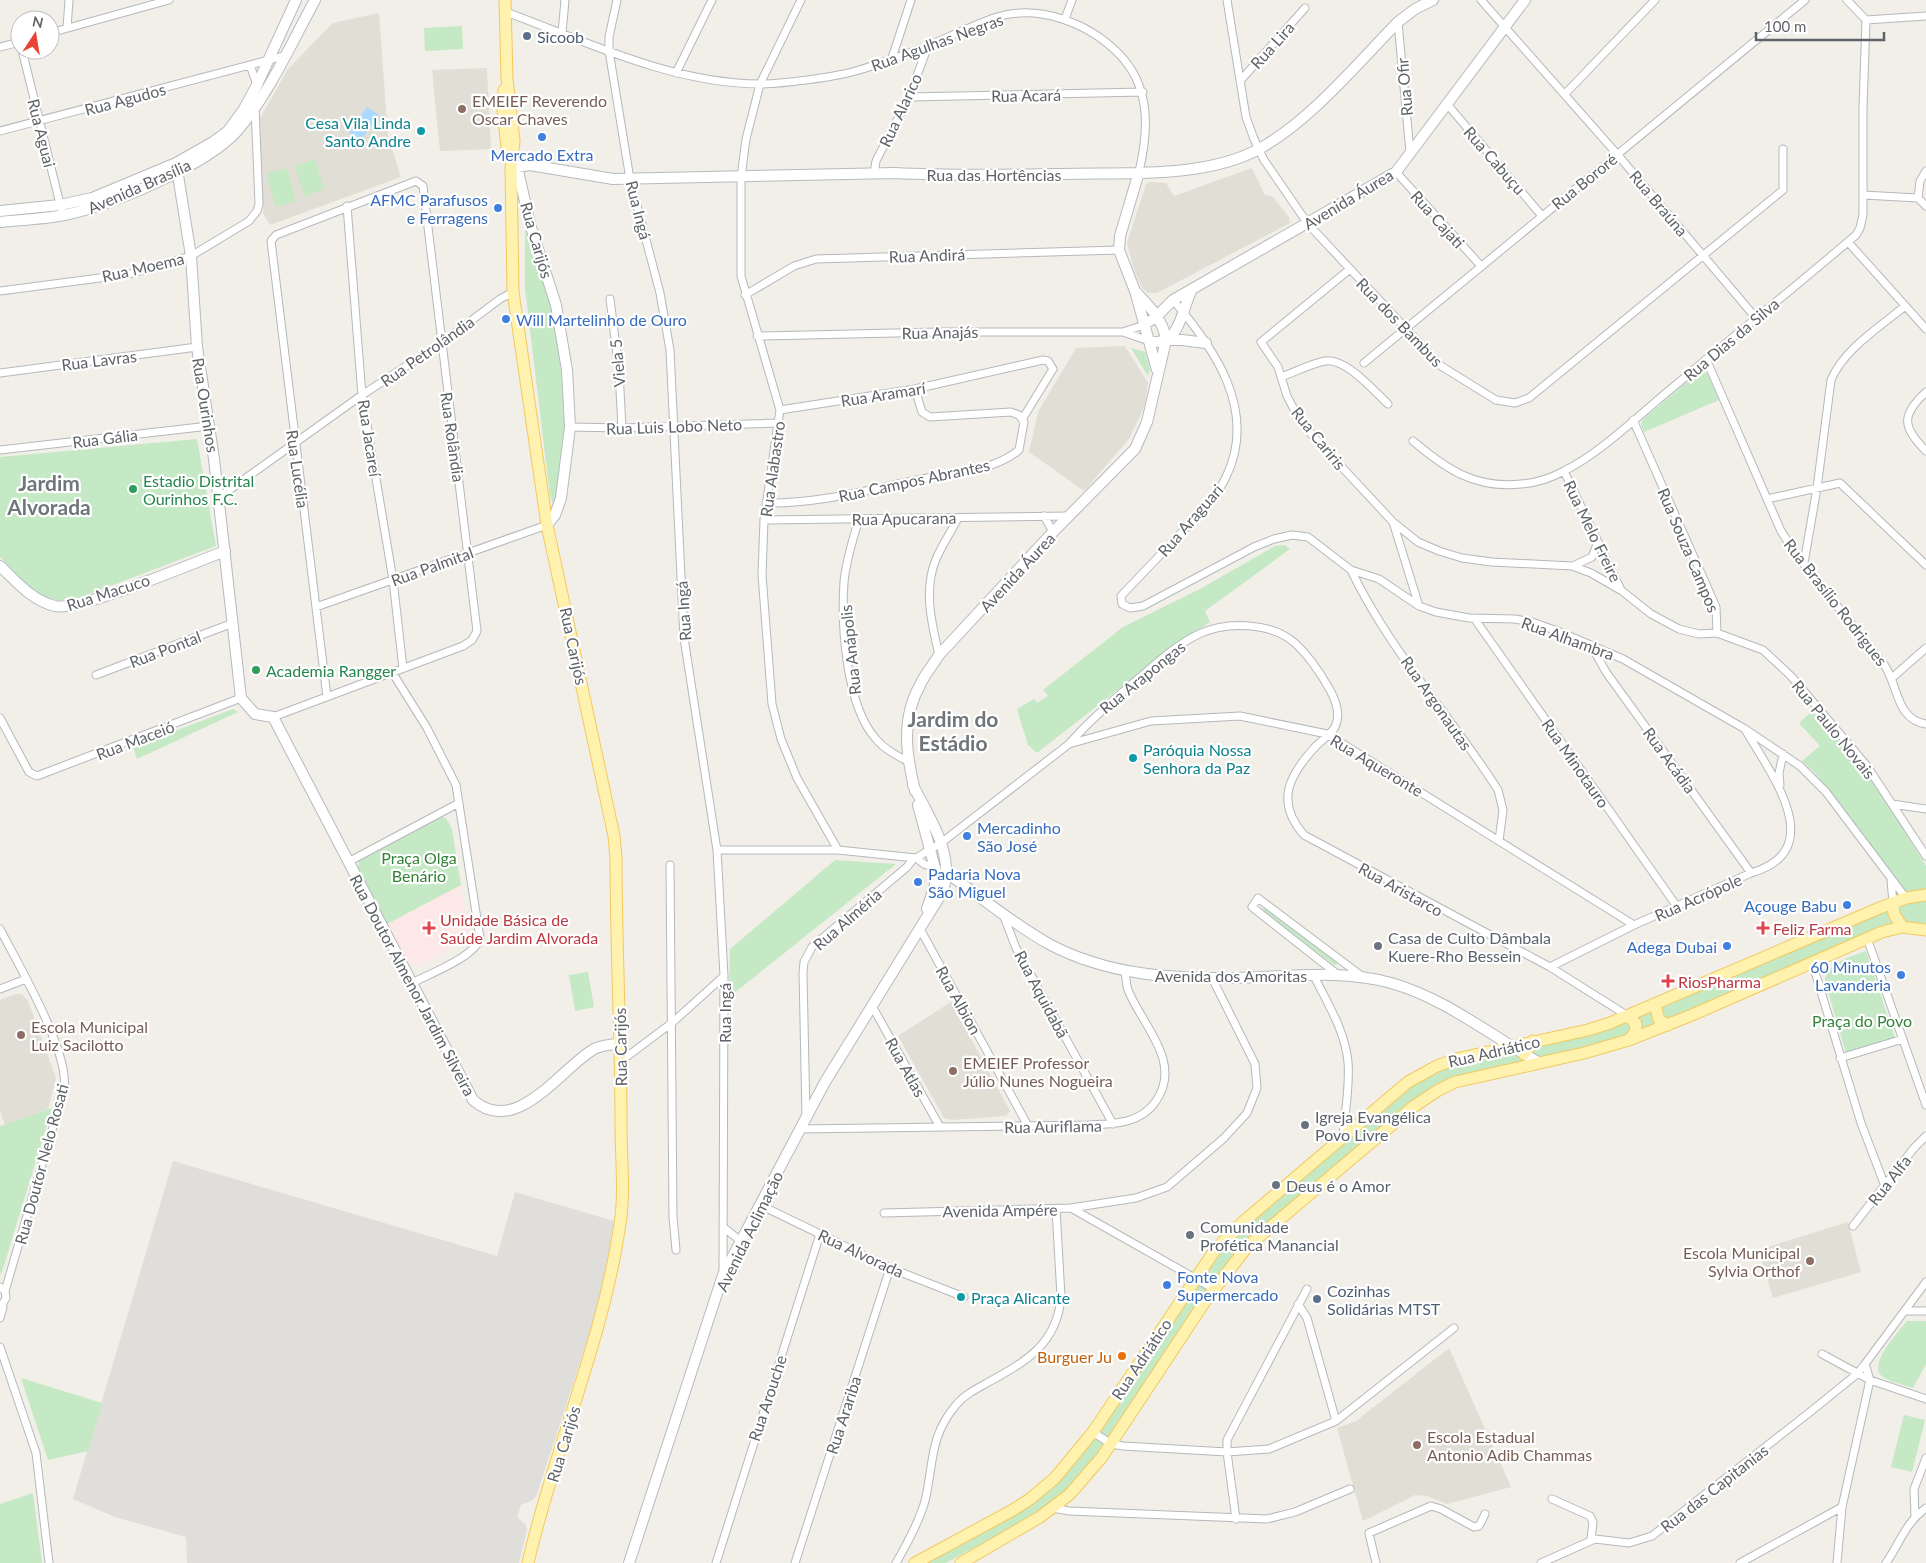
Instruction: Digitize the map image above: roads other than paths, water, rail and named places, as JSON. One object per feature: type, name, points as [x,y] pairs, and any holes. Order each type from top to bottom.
[{"type":"main road","name":"Rua Carijós","points":[[505,0],[507,79],[502,98],[514,167],[513,292],[548,526],[614,836],[621,1061],[620,1221],[614,1266],[591,1354],[540,1517],[528,1563]]},
{"type":"main road","name":"Rua Adriático","points":[[915,1563],[1030,1500],[1066,1466],[1092,1432],[1215,1250],[1242,1222],[1419,1074],[1456,1059],[1588,1030],[1628,1016],[1893,903],[1906,898],[1926,895]]},
{"type":"main road","points":[[1893,903],[1894,914],[1902,927]]},
{"type":"main road","name":"Rua Adriático","points":[[961,1563],[1053,1508],[1089,1473],[1111,1444],[1214,1288],[1248,1247],[1437,1091],[1469,1077],[1540,1063],[1629,1040],[1668,1025],[1867,938],[1902,927],[1926,930]]},
{"type":"main road","points":[[1655,1004],[1659,1020],[1668,1025]]},
{"type":"main road","points":[[1628,1016],[1636,1024],[1635,1032],[1629,1040]]},
{"type":"street","points":[[67,28],[69,0]]},
{"type":"street","points":[[60,30],[149,3],[169,0]]},
{"type":"street","name":"Avenida Brasília","points":[[177,167],[228,131],[257,85],[296,0]]},
{"type":"street","name":"Avenida Brasília","points":[[0,211],[86,210],[177,167],[228,140],[255,107],[315,0]]},
{"type":"street","points":[[562,33],[565,0]]},
{"type":"street","name":"Rua Ingá","points":[[617,0],[609,37],[609,50],[630,179],[660,293],[670,350],[672,426],[684,638],[717,850],[724,976],[724,1276]]},
{"type":"street","points":[[676,73],[712,0]]},
{"type":"street","name":"Rua Alabastro","points":[[801,0],[760,84],[746,139],[741,176],[740,276],[780,410],[764,520],[762,575],[772,704],[781,739],[797,778],[838,850]]},
{"type":"street","points":[[892,58],[911,0]]},
{"type":"street","points":[[1065,19],[1072,0]]},
{"type":"street","name":"Rua dos Bambus","points":[[1227,0],[1246,117],[1258,150],[1308,224],[1405,329],[1441,366],[1496,400],[1514,404],[1529,398],[1783,190],[1782,149]]},
{"type":"street","name":"Rua das Hortências","points":[[1415,9],[1423,0]]},
{"type":"street","name":"Rua das Hortências","points":[[514,167],[530,165],[613,179],[630,179],[874,174],[938,176],[1139,172],[1204,167],[1258,150],[1298,122],[1398,22],[1415,9],[1433,0]]},
{"type":"street","name":"Rua Braúna","points":[[1481,0],[1618,154],[1756,318]]},
{"type":"street","name":"Avenida Áurea","points":[[1157,370],[1144,325],[1157,316],[1173,300],[1396,172],[1525,0]]},
{"type":"street","points":[[1566,94],[1655,0]]},
{"type":"street","name":"Rua Bororé","points":[[1364,363],[1805,0]]},
{"type":"street","points":[[1847,0],[1866,20],[1926,16]]},
{"type":"street","name":"Rua Lira","points":[[1240,81],[1305,8]]},
{"type":"street","name":"Rua Agulhas Negras","points":[[506,12],[676,73],[716,81],[760,84],[856,71],[928,46],[998,16],[1019,14],[1065,19],[1106,42],[1135,74],[1143,92],[1147,113],[1139,172],[1120,236],[1119,250]]},
{"type":"street","name":"Rua Dias da Silva","points":[[1413,441],[1458,475],[1478,481],[1500,485],[1521,484],[1540,481],[1564,471],[1588,457],[1848,242],[1860,228],[1863,195],[1866,20]]},
{"type":"street","name":"Rua Ofir","points":[[1398,22],[1410,152]]},
{"type":"street","name":"Rua Alarico","points":[[874,174],[876,161],[909,97],[928,46]]},
{"type":"street","name":"Rua Agudos","points":[[0,131],[40,122],[284,56]]},
{"type":"street","name":"Rua Aguai","points":[[24,60],[61,210]]},
{"type":"street","points":[[250,65],[257,85]]},
{"type":"street","name":"Rua Acará","points":[[909,97],[1143,92]]},
{"type":"street","name":"Rua Cabuçu","points":[[1447,104],[1542,216]]},
{"type":"street","name":"Rua Moema","points":[[0,291],[130,274],[191,256],[249,221],[257,211],[259,204],[255,107]]},
{"type":"street","name":"Rua Ourinhos","points":[[177,167],[191,256],[197,347],[225,551],[241,698]]},
{"type":"street","name":"Rua Carijós","points":[[514,167],[556,304],[567,370],[570,427],[561,498],[555,515],[548,526]]},
{"type":"street","points":[[1918,198],[1920,181],[1926,171]]},
{"type":"street","name":"Rua Cajati","points":[[1396,172],[1481,266]]},
{"type":"street","name":"Rua Rolândia","points":[[271,241],[276,235],[412,181],[420,182],[423,186],[440,344],[469,552],[477,631],[475,636],[463,646],[273,717]]},
{"type":"street","points":[[1863,195],[1918,198],[1926,206]]},
{"type":"street","name":"Rua Jacareí","points":[[347,206],[362,395],[393,580],[402,668]]},
{"type":"street","name":"Avenida Brasília","points":[[0,222],[61,210]]},
{"type":"street","name":"Rua Lucélia","points":[[271,241],[327,697]]},
{"type":"street","points":[[1848,242],[1926,328]]},
{"type":"street","points":[[1119,250],[1135,291],[1144,325]]},
{"type":"street","name":"Rua Andirá","points":[[745,295],[794,266],[816,259],[1119,250]]},
{"type":"street","name":"Rua Cariris","points":[[1350,269],[1261,342],[1274,359],[1292,407],[1312,435],[1393,522],[1419,606]]},
{"type":"street","name":"Avenida Áurea","points":[[935,868],[907,760],[907,725],[912,702],[919,686],[939,655],[1053,532],[1135,449],[1147,422],[1157,370],[1166,340],[1178,328],[1182,311],[1192,289]]},
{"type":"street","points":[[1135,291],[1157,316],[1164,328],[1166,340]]},
{"type":"street","name":"Rua Petrolândia","points":[[218,498],[295,445],[362,395],[440,344],[500,299],[513,292]]},
{"type":"street","name":"Viela 5","points":[[610,299],[619,371],[622,428]]},
{"type":"street","name":"Rua Araguari","points":[[1121,596],[1203,510],[1226,477],[1237,436],[1235,404],[1228,382],[1206,344],[1173,300]]},
{"type":"street","points":[[1804,563],[1817,488],[1829,391],[1836,367],[1905,306]]},
{"type":"street","name":"Rua Anajás","points":[[757,336],[939,332],[1123,332],[1144,325]]},
{"type":"street","name":"Rua Anajás","points":[[1123,332],[1149,341]]},
{"type":"street","points":[[1149,341],[1159,343],[1166,340],[1182,340],[1206,344]]},
{"type":"street","name":"Rua Lavras","points":[[0,373],[197,347]]},
{"type":"street","name":"Rua Aramarí","points":[[780,410],[915,389],[1043,360],[1052,365],[1053,369],[1046,384],[1023,418]]},
{"type":"street","name":"Rua Brasílio Rodrigues","points":[[1706,360],[1781,531],[1892,677],[1904,711],[1917,723],[1926,724]]},
{"type":"street","points":[[1281,377],[1324,361],[1336,362],[1355,373],[1388,404]]},
{"type":"street","points":[[915,389],[922,412],[930,417],[1011,412],[1023,418]]},
{"type":"street","points":[[1926,392],[1908,411],[1907,420],[1910,431],[1926,451]]},
{"type":"street","name":"Rua Campos Abrantes","points":[[766,503],[791,503],[825,499],[991,465],[1019,450],[1023,435],[1023,418]]},
{"type":"street","name":"Rua Souza Campos","points":[[1393,522],[1418,542],[1462,558],[1492,562],[1572,566],[1591,573],[1622,591],[1651,614],[1680,630],[1699,634],[1717,633],[1716,607],[1633,420]]},
{"type":"street","name":"Rua Luis Lobo Neto","points":[[570,427],[622,428],[778,423]]},
{"type":"street","name":"Rua Gália","points":[[0,450],[209,426]]},
{"type":"street","name":"Rua Melo Freire","points":[[1564,471],[1622,591]]},
{"type":"street","points":[[1767,499],[1834,483],[1845,486],[1926,565]]},
{"type":"street","points":[[1044,516],[1053,532]]},
{"type":"street","name":"Rua Apucarana","points":[[764,520],[1069,516]]},
{"type":"street","points":[[939,655],[930,613],[932,573],[936,559],[958,518]]},
{"type":"street","name":"Rua Anápolis","points":[[859,519],[846,564],[844,583],[846,636],[852,690],[857,709],[876,740],[889,751],[907,760]]},
{"type":"street","name":"Rua Palmital","points":[[316,607],[548,526]]},
{"type":"street","name":"Rua Alhambra","points":[[1121,596],[1120,600],[1126,607],[1143,606],[1254,547],[1274,539],[1292,535],[1308,537],[1351,570],[1379,580],[1419,606],[1436,612],[1474,618],[1497,617],[1532,622],[1624,659],[1745,729],[1783,754],[1813,777],[1826,792],[1906,898]]},
{"type":"street","points":[[1572,566],[1592,557],[1598,542]]},
{"type":"street","name":"Rua Macuco","points":[[0,566],[36,599],[60,608],[95,599],[225,551]]},
{"type":"street","name":"Rua Argonautas","points":[[1351,570],[1363,595],[1395,644],[1498,790],[1503,810],[1499,841]]},
{"type":"street","name":"Rua Minotauro","points":[[1474,618],[1678,908]]},
{"type":"street","name":"Rua Pontal","points":[[96,675],[233,623]]},
{"type":"street","name":"Rua Arapongas","points":[[1069,744],[1094,716],[1165,656],[1200,634],[1233,626],[1250,626],[1282,635],[1295,643],[1306,654],[1336,703],[1337,719],[1334,727],[1328,734]]},
{"type":"street","name":"Rua Paulo Novais","points":[[1717,633],[1753,645],[1778,663],[1851,746],[1926,856]]},
{"type":"street","name":"Rua Acádia","points":[[1591,645],[1606,672],[1751,873]]},
{"type":"street","points":[[1892,677],[1926,648]]},
{"type":"street","points":[[392,672],[447,766],[456,785],[480,938],[479,944],[469,953],[412,984]]},
{"type":"street","points":[[241,698],[255,714],[273,717]]},
{"type":"street","name":"Rua Maceió","points":[[0,718],[29,772],[40,776],[241,698]]},
{"type":"street","name":"Rua Aqueronte","points":[[941,843],[1069,744],[1151,721],[1240,716],[1328,734],[1634,925]]},
{"type":"street","name":"Rua Doutor Almenor Jardim Silveira","points":[[273,717],[473,1100],[490,1111],[508,1110],[531,1101],[595,1048],[620,1043]]},
{"type":"street","name":"Rua Acrópole","points":[[1745,729],[1781,790]]},
{"type":"street","name":"Rua Aristarco","points":[[1328,734],[1302,761],[1289,785],[1290,811],[1304,835],[1550,967],[1628,1016]]},
{"type":"street","name":"Rua Acrópole","points":[[1550,967],[1634,925],[1678,908],[1751,873],[1767,869],[1776,863],[1788,845],[1791,823],[1781,790],[1779,772],[1783,754]]},
{"type":"street","name":"Avenida Áurea","points":[[913,785],[941,843],[946,857],[947,873]]},
{"type":"street","points":[[348,862],[459,803]]},
{"type":"street","points":[[1892,804],[1926,809]]},
{"type":"street","points":[[915,858],[941,843]]},
{"type":"street","name":"Avenida dos Amoritas","points":[[717,850],[838,850],[915,858],[924,864],[947,873],[1003,914],[1050,944],[1087,960],[1124,971],[1163,977],[1339,976],[1390,982],[1426,995],[1540,1063]]},
{"type":"street","name":"Rua Alméria","points":[[806,1119],[803,973],[806,955],[828,932],[907,867],[915,858]]},
{"type":"street","points":[[670,865],[673,1022],[673,1217],[676,1250]]},
{"type":"street","name":"Avenida Aclimação","points":[[920,925],[935,885],[935,868]]},
{"type":"street","name":"Avenida Aclimação","points":[[629,1563],[724,1276],[818,1097],[920,925],[940,897],[947,873]]},
{"type":"street","name":"Rua Alhambra","points":[[1890,878],[1893,903]]},
{"type":"street","points":[[1339,976],[1252,907],[1258,898],[1364,978]]},
{"type":"street","name":"Rua Aquidabã","points":[[1003,914],[1016,948],[1113,1124]]},
{"type":"street","name":"Rua Albion","points":[[920,925],[1028,1126]]},
{"type":"street","name":"Rua Doutor Nelo Rosati","points":[[0,929],[35,994],[63,1065],[65,1082],[2,1289],[6,1298],[1,1307]]},
{"type":"street","points":[[1867,938],[1926,1106]]},
{"type":"street","points":[[1812,962],[1840,1058],[1885,1186]]},
{"type":"street","name":"Rua Auriflama","points":[[801,1129],[1113,1124],[1147,1113],[1162,1093],[1166,1065],[1128,989],[1124,971]]},
{"type":"street","points":[[621,1061],[673,1022],[724,976]]},
{"type":"street","points":[[1314,976],[1333,1014],[1345,1046],[1348,1083],[1343,1136]]},
{"type":"street","points":[[1072,1208],[1136,1198],[1167,1187],[1224,1138],[1247,1113],[1254,1102],[1258,1088],[1255,1064],[1212,978]]},
{"type":"street","points":[[0,989],[26,980]]},
{"type":"street","name":"Rua Atlas","points":[[872,1006],[940,1127]]},
{"type":"street","points":[[1840,1058],[1903,1039]]},
{"type":"street","points":[[805,1081],[818,1097]]},
{"type":"street","name":"Rua Alfa","points":[[1853,1226],[1914,1148],[1926,1136]]},
{"type":"street","name":"Rua Alvorada","points":[[760,1205],[890,1268],[964,1297]]},
{"type":"street","name":"Avenida Ampére","points":[[884,1213],[1072,1208],[1214,1288]]},
{"type":"street","points":[[896,1563],[924,1503],[936,1437],[949,1414],[957,1403],[971,1392],[1019,1366],[1048,1339],[1056,1324],[1061,1296],[1056,1209]]},
{"type":"street","points":[[723,1227],[742,1242]]},
{"type":"street","name":"Rua Arouche","points":[[716,1563],[820,1234]]},
{"type":"street","name":"Rua Arariba","points":[[795,1563],[890,1268]]},
{"type":"street","name":"Rua das Capitanias","points":[[1541,1563],[1591,1540],[1629,1543],[1652,1536],[1857,1374],[1926,1282]]},
{"type":"street","points":[[1236,1519],[1227,1452],[1228,1440],[1234,1425],[1307,1289]]},
{"type":"street","points":[[1298,1304],[1307,1318],[1336,1421]]},
{"type":"street","points":[[0,1318],[1,1307]]},
{"type":"street","points":[[1904,1311],[1926,1311]]},
{"type":"street","points":[[1092,1432],[1111,1444],[1227,1452],[1269,1449],[1336,1421],[1454,1328]]},
{"type":"street","points":[[0,1347],[36,1453],[49,1563]]},
{"type":"street","points":[[1822,1354],[1870,1380],[1926,1399]]},
{"type":"street","points":[[1837,1563],[1842,1507],[1870,1380],[1865,1364]]},
{"type":"street","points":[[1915,1517],[1914,1489],[1926,1458]]},
{"type":"street","points":[[1053,1508],[1069,1511],[1236,1519],[1281,1517],[1350,1489]]},
{"type":"street","points":[[1552,1499],[1590,1516],[1593,1522],[1591,1540]]},
{"type":"street","points":[[1376,1563],[1369,1533],[1428,1507],[1441,1509],[1474,1527],[1479,1526],[1485,1514]]},
{"type":"street","points":[[1740,1563],[1842,1507]]},
{"type":"street","points":[[1886,1563],[1904,1531],[1915,1517],[1926,1508]]},
{"type":"water","points":[[367,107],[379,115],[361,140],[349,133]]},
{"type":"place","name":"Sicoob","points":[[527,36]]},
{"type":"place","name":"EMEIEF Reverendo Oscar Chaves","points":[[462,109]]},
{"type":"place","name":"Cesa Vila Linda Santo Andre","points":[[421,131]]},
{"type":"place","name":"Mercado Extra","points":[[542,137]]},
{"type":"place","name":"AFMC Parafusos e Ferragens","points":[[498,208]]},
{"type":"place","name":"Will Martelinho de Ouro","points":[[506,319]]},
{"type":"place","name":"Estadio Distrital Ourinhos F.C.","points":[[133,489]]},
{"type":"place","name":"Academia Rangger","points":[[256,670]]},
{"type":"place","name":"Paróquia Nossa Senhora da Paz","points":[[1133,758]]},
{"type":"place","name":"Mercadinho São José","points":[[967,836]]},
{"type":"place","name":"Padaria Nova São Miguel","points":[[918,882]]},
{"type":"place","name":"Açouge Babu","points":[[1847,905]]},
{"type":"place","name":"Unidade Básica de Saúde Jardim Alvorada","points":[[429,928]]},
{"type":"place","name":"Feliz Farma","points":[[1763,928]]},
{"type":"place","name":"Casa de Culto Dâmbala Kuere-Rho Bessein","points":[[1378,946]]},
{"type":"place","name":"Adega Dubai","points":[[1727,946]]},
{"type":"place","name":"60 Minutos Lavanderia","points":[[1901,975]]},
{"type":"place","name":"RiosPharma","points":[[1668,981]]},
{"type":"place","name":"Escola Municipal Luiz Sacilotto","points":[[21,1035]]},
{"type":"place","name":"EMEIEF Professor Júlio Nunes Nogueira","points":[[953,1071]]},
{"type":"place","name":"Igreja Evangélica Povo Livre","points":[[1305,1125]]},
{"type":"place","name":"Deus é o Amor","points":[[1276,1185]]},
{"type":"place","name":"Comunidade Profética Manancial","points":[[1190,1235]]},
{"type":"place","name":"Escola Municipal Sylvia Orthof","points":[[1810,1261]]},
{"type":"place","name":"Fonte Nova Supermercado","points":[[1167,1285]]},
{"type":"place","name":"Praça Alicante","points":[[961,1297]]},
{"type":"place","name":"Cozinhas Solidárias MTST","points":[[1317,1299]]},
{"type":"place","name":"Burguer Ju","points":[[1122,1356]]},
{"type":"place","name":"Escola Estadual Antonio Adib Chammas","points":[[1417,1445]]},
{"type":"district","name":"Jardim Alvorada","points":[[49,494]]},
{"type":"district","name":"Jardim do Estádio","points":[[953,730]]},
{"type":"park label","name":"Praça Olga Benário","points":[[419,866]]},
{"type":"park label","name":"Praça do Povo","points":[[1862,1020]]}]
